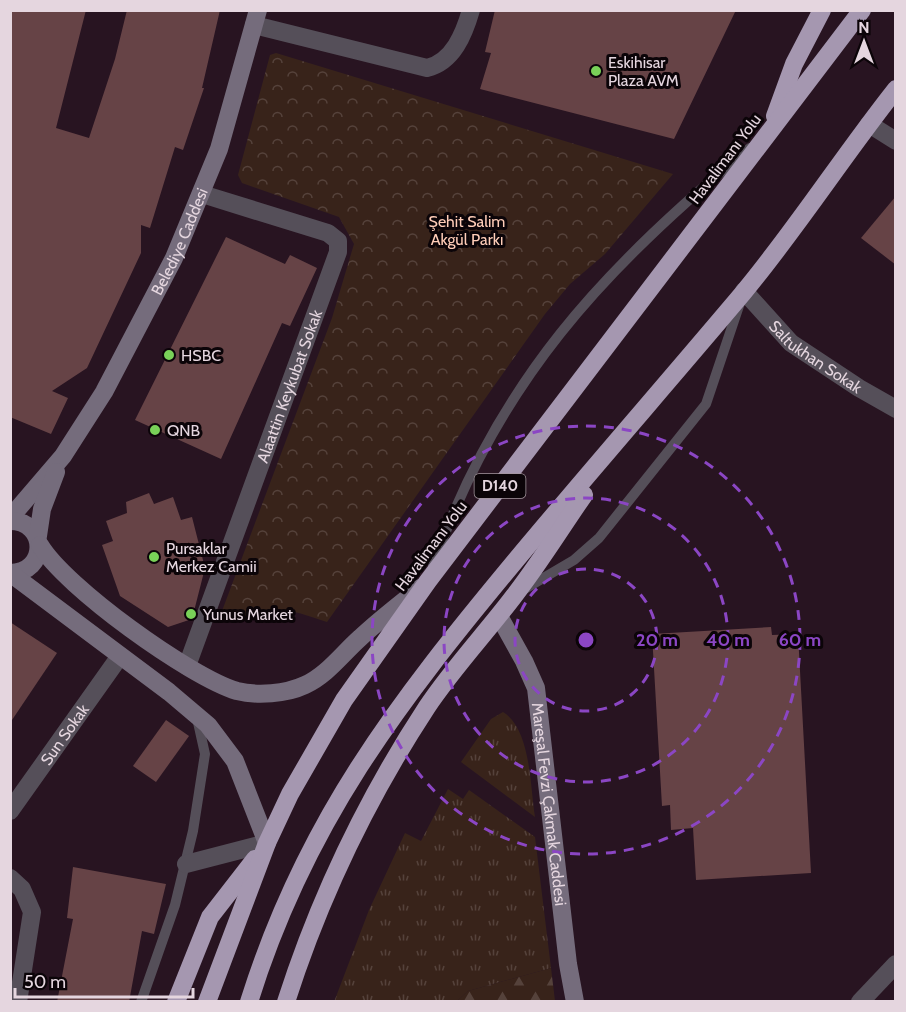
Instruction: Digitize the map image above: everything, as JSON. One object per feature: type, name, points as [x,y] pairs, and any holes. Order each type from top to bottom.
[{"type":"highway","points":[[770,132],[794,64],[822,10]]},
{"type":"highway","name":"Havalimanı Yolu","points":[[207,1002],[267,843],[290,794],[344,700],[428,581],[862,10]]},
{"type":"highway","points":[[249,1002],[274,925],[293,883],[369,747],[456,630],[744,291],[896,89]]},
{"type":"highway","points":[[286,1002],[304,944],[356,827],[429,705],[516,594],[646,404]]},
{"type":"highway","points":[[176,1002],[210,917],[267,843]]},
{"type":"street","points":[[256,18],[427,68],[438,65],[458,44],[471,10]]},
{"type":"street","name":"Belediye Caddesi","points":[[63,456],[104,392],[131,344],[174,258],[202,194],[229,120],[256,18]]},
{"type":"street","points":[[869,124],[896,141]]},
{"type":"street","name":"Alaattin Keykubat Sokak","points":[[187,666],[338,252],[338,242],[327,233],[202,194]]},
{"type":"street","name":"Saltukhan Sokak","points":[[744,291],[790,343],[896,409]]},
{"type":"street","points":[[63,456],[10,519],[27,524],[54,566],[116,617],[187,666],[238,691],[261,693],[303,686],[318,678],[360,638],[428,581]]},
{"type":"street","points":[[10,573],[26,570],[35,562],[42,509],[63,456]]},
{"type":"street","points":[[10,573],[196,716],[222,741],[235,761],[267,843],[186,864]]},
{"type":"street","name":"Mareşal Fevzi Çakmak Caddesi","points":[[499,616],[536,688],[567,954],[575,1002]]},
{"type":"street","name":"Sun Sokak","points":[[10,811],[120,656]]},
{"type":"street","points":[[10,878],[22,889],[32,912],[18,1002]]},
{"type":"street","points":[[860,1002],[894,968]]},
{"type":"lane","points":[[428,581],[452,511],[473,468],[525,380],[548,347],[583,303],[664,220],[770,132]]},
{"type":"lane","points":[[516,594],[574,560],[599,538],[706,404],[744,291]]},
{"type":"lane","points":[[141,1002],[175,905],[186,864],[204,770],[204,740],[196,716]]},
{"type":"green space","name":"Şehit Salim Akgül Parkı","points":[[276,53],[673,174],[605,254],[570,284],[545,314],[327,622],[285,610],[265,611],[243,619],[222,611],[332,318],[354,244],[339,217],[242,183],[238,175],[270,55]]},
{"type":"green space","points":[[503,712],[519,731],[524,745],[535,817],[461,762],[491,719]]},
{"type":"green space","points":[[448,789],[463,799],[469,790],[535,837],[551,968],[468,991],[457,1001],[334,1002],[369,910],[405,833],[421,841]]},
{"type":"green space","points":[[551,968],[555,1001],[457,1001],[468,991]]},
{"type":"building","points":[[10,10],[86,10],[56,128],[89,138],[115,59],[127,10],[220,10],[202,88],[204,88],[183,150],[175,147],[150,228],[141,225],[141,253],[87,368],[52,391],[68,398],[51,434],[10,417]]},
{"type":"building","name":"Eskihisar Plaza AVM","points":[[495,10],[736,10],[674,139],[480,89],[491,53],[485,52]]},
{"type":"building","points":[[896,196],[896,265],[861,238]]},
{"type":"building","points":[[226,237],[285,264],[290,255],[317,268],[290,326],[282,323],[221,459],[135,420]]},
{"type":"building","name":"Pursaklar Merkez Camii","points":[[149,493],[154,504],[173,497],[181,520],[192,517],[205,568],[192,619],[168,627],[120,596],[102,545],[113,541],[106,521],[127,513],[126,502]]},
{"type":"building","points":[[10,622],[57,653],[10,723]]},
{"type":"building","points":[[771,627],[772,635],[798,634],[811,873],[696,880],[693,828],[671,830],[670,805],[662,806],[652,634]]},
{"type":"building","points":[[166,720],[189,736],[156,782],[133,766]]},
{"type":"building","points":[[73,867],[166,884],[154,934],[142,931],[129,1002],[57,1002],[73,919],[67,918]]},
{"type":"place","name":"Eskihisar Plaza AVM","points":[[596,71]]},
{"type":"place","name":"HSBC","points":[[169,355]]},
{"type":"place","name":"QNB","points":[[155,430]]},
{"type":"place","name":"Pursaklar Merkez Camii","points":[[154,557]]},
{"type":"place","name":"Yunus Market","points":[[191,614]]}]
